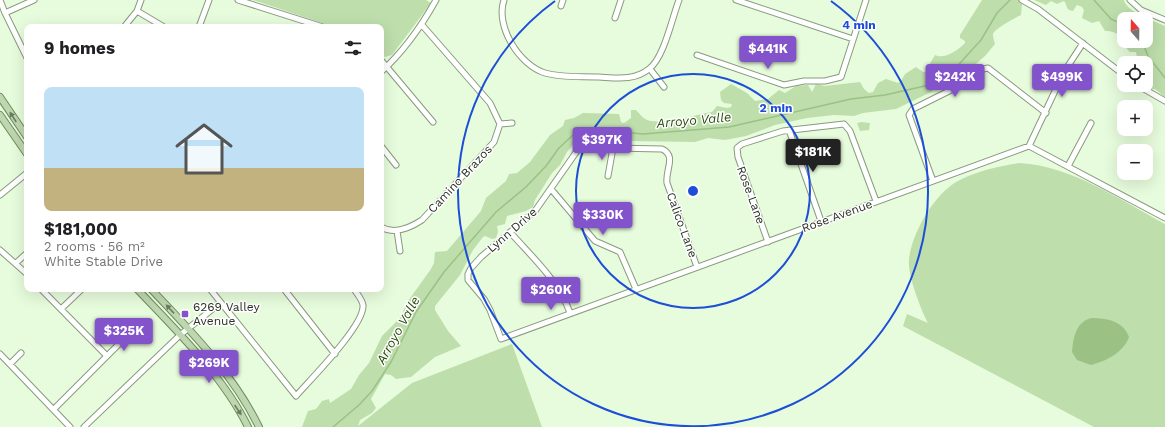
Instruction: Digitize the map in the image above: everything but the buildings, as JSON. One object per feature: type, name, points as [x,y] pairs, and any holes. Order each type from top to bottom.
[{"type":"main road","points":[[0,97],[24,133]]},
{"type":"main road","points":[[0,116],[24,150]]},
{"type":"main road","points":[[140,292],[180,335],[220,384],[248,427]]},
{"type":"main road","points":[[154,292],[188,328],[229,378],[252,413],[259,427]]},
{"type":"street","points":[[0,0],[24,52]]},
{"type":"street","points":[[5,13],[34,0]]},
{"type":"street","points":[[126,24],[137,11],[141,0]]},
{"type":"street","points":[[201,24],[209,0]]},
{"type":"street","points":[[238,0],[314,24]]},
{"type":"street","points":[[384,69],[402,52],[422,25],[436,0]]},
{"type":"street","points":[[504,0],[501,18],[504,32],[512,45],[530,65],[544,73],[565,76],[632,78],[650,69],[659,55],[679,0]]},
{"type":"street","points":[[562,6],[563,0]]},
{"type":"street","points":[[615,18],[620,0]]},
{"type":"street","points":[[736,0],[853,39]]},
{"type":"street","points":[[697,55],[784,85],[804,81],[825,81],[841,77],[866,0]]},
{"type":"street","points":[[1022,0],[1038,10],[1117,70]]},
{"type":"street","points":[[1130,0],[1141,10],[1165,20]]},
{"type":"street","points":[[137,11],[159,24]]},
{"type":"street","points":[[422,25],[490,104],[500,124],[512,123]]},
{"type":"street","points":[[1083,43],[1064,72],[1046,113],[1029,146],[1165,218]]},
{"type":"street","points":[[384,63],[433,122]]},
{"type":"street","points":[[932,181],[909,115],[913,109],[964,84],[983,69],[988,68],[1046,113]]},
{"type":"street","points":[[650,69],[664,87]]},
{"type":"street","points":[[1149,92],[1165,102]]},
{"type":"street","points":[[1068,166],[1091,123]]},
{"type":"street","name":"Camino Brazos","points":[[397,231],[412,226],[422,220],[467,174],[494,142],[500,124]]},
{"type":"street","points":[[821,222],[789,130],[838,124],[848,127],[876,201]]},
{"type":"street","name":"Rose Lane","points":[[768,242],[738,157],[737,148],[742,144],[761,137],[789,130]]},
{"type":"street","name":"Lynn Drive","points":[[501,339],[490,310],[484,299],[468,280],[468,274],[481,256],[530,216],[551,189],[577,150],[582,146],[593,144],[613,148],[662,149],[667,151],[670,156],[670,161],[666,172],[667,183]]},
{"type":"street","name":"Rose Avenue","points":[[501,339],[1029,146]]},
{"type":"street","points":[[608,176],[613,148]]},
{"type":"street","points":[[384,150],[396,164]]},
{"type":"street","points":[[0,195],[24,175]]},
{"type":"street","name":"Calico Lane","points":[[667,183],[697,267]]},
{"type":"street","points":[[551,189],[596,241],[620,252],[636,289]]},
{"type":"street","points":[[384,227],[397,231],[400,251]]},
{"type":"street","points":[[510,232],[556,284],[564,297],[570,313]]},
{"type":"street","points":[[0,250],[16,262],[24,271]]},
{"type":"street","points":[[16,262],[24,255]]},
{"type":"street","points":[[44,292],[107,356]]},
{"type":"street","points":[[61,309],[79,292]]},
{"type":"street","points":[[212,292],[296,396],[347,339],[363,310],[361,298],[356,292]]},
{"type":"street","points":[[286,292],[335,354]]},
{"type":"street","points":[[84,427],[180,335],[220,303]]},
{"type":"street","points":[[54,409],[128,335]]},
{"type":"street","points":[[10,364],[21,353]]},
{"type":"street","points":[[0,354],[70,427]]},
{"type":"shaded area","points":[[253,0],[426,0],[431,3],[392,55],[385,57],[384,24],[325,24]]},
{"type":"shaded area","points":[[982,0],[1019,0],[1022,4],[1021,15],[1006,23],[994,32],[993,35],[995,44],[985,56],[969,70],[951,81],[940,84],[931,92],[896,109],[863,113],[854,116],[834,115],[807,118],[775,125],[746,136],[725,140],[708,138],[695,142],[627,141],[585,136],[576,141],[567,152],[560,165],[552,173],[535,200],[533,207],[526,211],[507,216],[505,224],[497,226],[498,232],[496,238],[492,239],[485,236],[483,237],[473,250],[460,275],[435,306],[435,310],[448,331],[461,346],[435,357],[411,377],[396,379],[391,375],[385,374],[371,399],[376,408],[372,413],[360,420],[358,426],[412,383],[512,344],[542,427],[302,427],[308,411],[316,409],[322,401],[329,399],[330,403],[351,389],[359,375],[369,363],[382,336],[400,318],[408,301],[431,269],[434,263],[435,252],[447,251],[481,211],[486,198],[506,181],[509,174],[517,173],[530,162],[550,135],[563,126],[565,120],[574,118],[583,113],[619,114],[621,122],[624,123],[631,118],[631,110],[636,110],[645,119],[650,121],[666,121],[712,112],[717,106],[727,108],[731,107],[732,104],[724,103],[721,100],[720,92],[731,84],[747,93],[755,101],[768,99],[779,90],[785,93],[796,86],[808,85],[812,92],[816,84],[825,86],[860,82],[864,89],[869,93],[873,92],[878,83],[886,79],[898,83],[905,74],[916,67],[923,72],[928,72],[929,65],[935,55],[947,55],[962,46],[965,41],[960,38],[960,35]]},
{"type":"shaded area","points":[[1034,0],[1124,0],[1129,8],[1135,12],[1117,12],[1117,34],[1111,31],[1105,31],[1099,21],[1092,23],[1082,18],[1084,10],[1082,7],[1077,5],[1073,11],[1070,10],[1064,1],[1057,4],[1051,1],[1046,5]]},
{"type":"shaded area","points":[[1153,20],[1165,26],[1165,97],[1153,89],[1153,56],[1137,56],[1136,52],[1130,52],[1127,49],[1153,48]]},
{"type":"shaded area","points":[[857,123],[870,123],[869,130],[860,131]]},
{"type":"shaded area","points":[[1020,163],[1039,165],[1077,177],[1165,224],[1165,427],[1094,427],[903,326],[907,314],[928,323],[918,301],[912,282],[909,259],[919,226],[933,205],[949,187],[965,177],[988,169]]},
{"type":"shaded area","points":[[1091,318],[1108,320],[1119,324],[1123,327],[1129,337],[1123,348],[1113,356],[1091,365],[1077,360],[1072,352],[1076,331],[1082,323]]},
{"type":"waterway","name":"Arroyo Valle","points":[[333,427],[359,405],[372,391],[391,362],[416,312],[444,272],[496,212],[526,187],[546,166],[559,148],[573,135],[601,130],[643,134],[729,127],[851,99],[885,95],[938,83],[951,73],[981,40],[997,13],[1010,0]]},
{"type":"waterway","name":"Arroyo Valle","points":[[1094,0],[1111,19],[1117,22]]},
{"type":"waterway","name":"Arroyo Valle","points":[[1145,48],[1148,56],[1165,78]]},
{"type":"place","name":"6269 Valley Avenue","points":[[185,314]]}]
